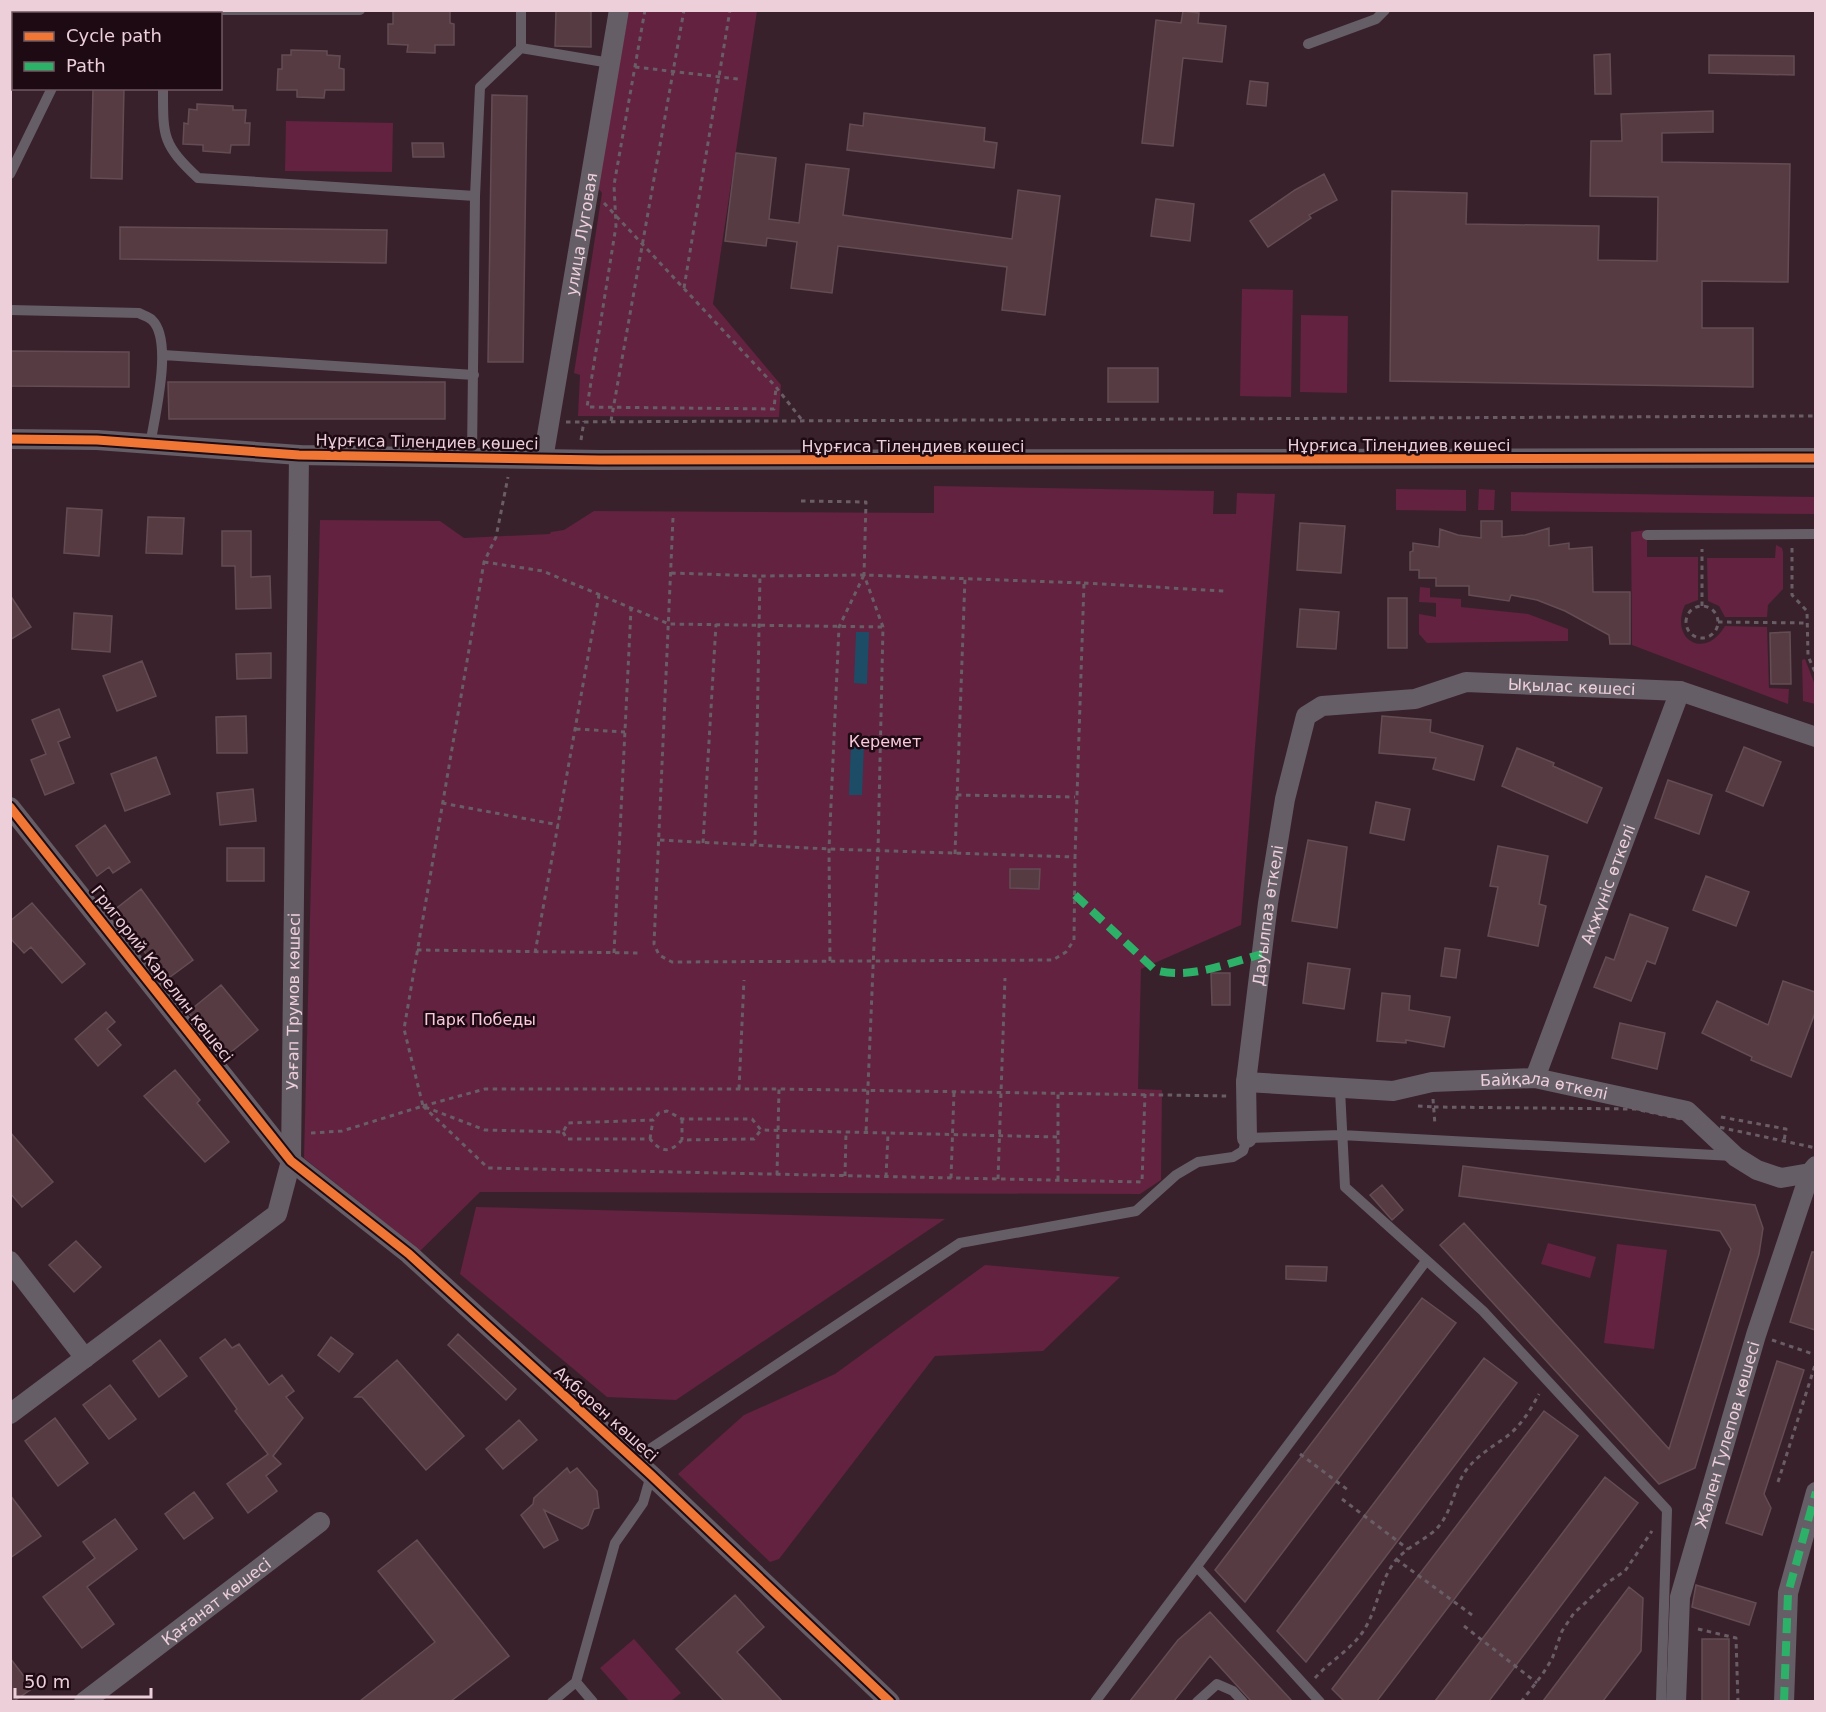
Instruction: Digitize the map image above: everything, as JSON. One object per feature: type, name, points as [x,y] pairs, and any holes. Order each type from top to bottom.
[{"type":"street","name":"улица Луговая","points":[[543,459],[589,186],[617,64],[619,10]]},
{"type":"street","name":"Нұрғиса Тілендиев көшесі","points":[[10,439],[97,440],[150,446],[299,455],[472,456],[543,459],[849,462],[1815,458]]},
{"type":"street","name":"Уағап Трумов көшесі","points":[[10,1414],[277,1214],[291,1161],[299,455]]},
{"type":"street","name":"Ықылас көшесі","points":[[1322,706],[1415,699],[1466,682],[1680,692],[1815,737]]},
{"type":"street","name":"Ақжүніс өткелі","points":[[1535,1078],[1680,692]]},
{"type":"street","name":"Дауылпаз өткелі","points":[[1247,1138],[1246,1089],[1269,903],[1286,799],[1306,716],[1322,706]]},
{"type":"street","name":"Григорий Карелин көшесі","points":[[10,807],[291,1161]]},
{"type":"street","name":"Байқала өткелі","points":[[1246,1089],[1393,1091],[1432,1082],[1535,1078],[1687,1111],[1736,1157],[1757,1170],[1780,1178],[1813,1169]]},
{"type":"street","name":"Ақберен көшесі","points":[[291,1161],[409,1254],[635,1460],[890,1701]]},
{"type":"street","name":"Жален Тулепов көшесі","points":[[1676,1701],[1680,1597],[1756,1335],[1813,1169]]},
{"type":"street","points":[[10,1261],[85,1358]]},
{"type":"street","points":[[1784,1701],[1788,1593],[1815,1492]]},
{"type":"street","name":"Қағанат көшесі","points":[[84,1701],[320,1522]]},
{"type":"lane","points":[[210,12],[360,10]]},
{"type":"lane","points":[[472,456],[475,196],[480,87],[521,48],[521,10]]},
{"type":"lane","points":[[1308,44],[1376,19],[1385,10]]},
{"type":"lane","points":[[521,48],[617,64]]},
{"type":"lane","points":[[10,174],[51,90]]},
{"type":"lane","points":[[163,90],[164,135],[176,157],[198,178],[475,196]]},
{"type":"lane","points":[[10,310],[139,313],[152,320],[158,333],[163,355],[150,446]]},
{"type":"lane","points":[[163,355],[474,375]]},
{"type":"lane","points":[[1647,535],[1815,534]]},
{"type":"lane","points":[[1340,1090],[1345,1187],[1484,1311],[1667,1510],[1661,1701]]},
{"type":"lane","points":[[635,1460],[960,1243],[1136,1211],[1176,1175],[1198,1162],[1233,1157],[1243,1151],[1247,1138],[1341,1135],[1736,1157]]},
{"type":"lane","points":[[1095,1701],[1426,1261]]},
{"type":"lane","points":[[552,1701],[576,1682],[615,1543],[643,1503],[651,1475]]},
{"type":"lane","points":[[1197,1567],[1320,1701]]},
{"type":"lane","points":[[576,1682],[592,1701]]},
{"type":"lane","points":[[1197,1701],[1217,1684],[1233,1691],[1243,1701]]},
{"type":"path","points":[[645,10],[614,185],[616,226],[587,407],[774,409],[776,387]]},
{"type":"path","points":[[611,421],[684,10]]},
{"type":"path","points":[[684,288],[730,10]]},
{"type":"path","points":[[617,64],[738,79]]},
{"type":"path","points":[[589,186],[776,387],[802,421]]},
{"type":"path","points":[[550,422],[1815,416]]},
{"type":"path","points":[[512,458],[496,537],[484,562],[404,1029],[423,1106],[488,1168],[1142,1182],[1145,1093]]},
{"type":"path","points":[[801,501],[866,502],[864,575],[883,627],[878,851],[866,1133]]},
{"type":"path","points":[[673,518],[654,944],[660,955],[672,962],[1053,960],[1066,952],[1074,940],[1075,797],[1084,583]]},
{"type":"path","points":[[1792,534],[1792,595],[1807,611],[1808,656],[1815,674]]},
{"type":"path","points":[[1702,535],[1702,606]]},
{"type":"path","points":[[484,562],[543,571],[669,624],[883,627]]},
{"type":"path","points":[[670,573],[965,578],[1224,591]]},
{"type":"path","points":[[830,961],[829,849],[839,627],[864,575]]},
{"type":"path","points":[[755,845],[760,576]]},
{"type":"path","points":[[955,854],[965,578]]},
{"type":"path","points":[[535,953],[599,595]]},
{"type":"path","points":[[1702,606],[1713,611],[1718,622],[1716,631],[1707,638],[1692,635],[1686,625],[1687,615],[1694,608],[1702,606]]},
{"type":"path","points":[[614,953],[631,609]]},
{"type":"path","points":[[1718,622],[1806,623]]},
{"type":"path","points":[[703,843],[716,624]]},
{"type":"path","points":[[576,729],[625,732]]},
{"type":"path","points":[[957,795],[1075,797]]},
{"type":"path","points":[[442,803],[559,825]]},
{"type":"path","points":[[660,840],[955,854],[1075,856]]},
{"type":"path","points":[[417,950],[641,953]]},
{"type":"path","points":[[998,1179],[1005,978]]},
{"type":"path","points":[[739,1089],[744,980]]},
{"type":"path","points":[[291,1134],[342,1131],[485,1089],[779,1089],[1000,1093],[1145,1093],[1246,1089]]},
{"type":"path","points":[[777,1175],[779,1089]]},
{"type":"path","points":[[951,1178],[954,1092]]},
{"type":"path","points":[[1058,1092],[1058,1180]]},
{"type":"path","points":[[423,1106],[485,1130],[564,1132]]},
{"type":"path","points":[[1435,1141],[1434,1107],[1635,1109],[1815,1148]]},
{"type":"path","points":[[650,1139],[653,1120],[659,1113],[667,1111],[682,1119],[753,1119],[761,1130]]},
{"type":"path","points":[[1720,1117],[1786,1129],[1784,1141]]},
{"type":"path","points":[[653,1120],[568,1123],[564,1132],[567,1139],[650,1139],[658,1148],[666,1151],[673,1150],[682,1140],[682,1119]]},
{"type":"path","points":[[761,1130],[1058,1137]]},
{"type":"path","points":[[682,1140],[754,1139],[761,1130]]},
{"type":"path","points":[[845,1176],[846,1133]]},
{"type":"path","points":[[886,1177],[888,1134]]},
{"type":"path","points":[[1756,1335],[1815,1355]]},
{"type":"path","points":[[1778,1482],[1815,1362]]},
{"type":"path","points":[[1307,1687],[1363,1632],[1375,1610],[1380,1586],[1396,1559],[1438,1527],[1450,1508],[1456,1487],[1467,1469],[1485,1451],[1508,1436],[1524,1419],[1547,1378]]},
{"type":"path","points":[[1288,1446],[1348,1490]]},
{"type":"path","points":[[1342,1499],[1408,1549]]},
{"type":"path","points":[[1521,1701],[1537,1683],[1552,1659],[1562,1631],[1574,1613],[1624,1571],[1667,1510]]},
{"type":"path","points":[[1396,1559],[1472,1615]]},
{"type":"path","points":[[1464,1626],[1537,1683]]},
{"type":"path","points":[[1693,1627],[1736,1638],[1738,1701]]},
{"type":"path","points":[[1525,1698],[1529,1701]]},
{"type":"green space","points":[[629,11],[757,11],[713,304],[781,385],[779,417],[578,416],[580,375],[574,373],[602,193],[597,187]]},
{"type":"green space","points":[[286,121],[393,123],[392,172],[285,171]]},
{"type":"green space","points":[[1242,289],[1293,290],[1291,397],[1240,396]]},
{"type":"green space","points":[[1301,315],[1348,316],[1347,393],[1300,392]]},
{"type":"green space","points":[[934,486],[1214,491],[1213,514],[1236,514],[1237,493],[1275,494],[1241,925],[1141,969],[1138,1089],[1162,1090],[1161,1180],[1140,1194],[480,1192],[420,1251],[304,1158],[320,520],[440,521],[464,538],[550,534],[564,530],[594,511],[934,513]]},
{"type":"green space","points":[[1396,489],[1466,490],[1466,511],[1396,510]]},
{"type":"green space","points":[[1479,489],[1495,490],[1494,510],[1478,510]]},
{"type":"green space","points":[[1511,492],[1815,497],[1815,514],[1511,511]]},
{"type":"green space","points":[[1647,530],[1647,557],[1698,557],[1698,600],[1685,605],[1681,617],[1685,636],[1699,644],[1717,637],[1725,626],[1767,627],[1769,688],[1789,689],[1788,704],[1632,645],[1631,532]]},
{"type":"green space","points":[[1776,545],[1782,548],[1783,552],[1783,589],[1768,605],[1767,617],[1725,617],[1719,606],[1708,601],[1707,558],[1775,558]]},
{"type":"green space","points":[[1420,587],[1430,588],[1430,597],[1461,599],[1461,607],[1528,614],[1568,629],[1568,641],[1427,643],[1419,634],[1419,614],[1436,617],[1436,603],[1419,602]]},
{"type":"green space","points":[[1805,659],[1815,685],[1815,704],[1803,701],[1802,660]]},
{"type":"green space","points":[[476,1207],[945,1219],[676,1400],[607,1397],[460,1274]]},
{"type":"green space","points":[[1548,1243],[1596,1257],[1590,1278],[1541,1264]]},
{"type":"green space","points":[[1617,1244],[1667,1250],[1654,1349],[1604,1343]]},
{"type":"green space","points":[[985,1265],[1120,1277],[1043,1351],[935,1356],[779,1559],[770,1562],[678,1474],[744,1415],[835,1374]]},
{"type":"green space","points":[[634,1639],[681,1693],[671,1701],[629,1701],[600,1668]]},
{"type":"water","points":[[856,632],[869,632],[867,684],[854,683]]},
{"type":"water","points":[[851,743],[864,744],[862,795],[849,795]]},
{"type":"building","points":[[393,10],[450,10],[450,23],[454,24],[454,45],[435,45],[435,53],[407,52],[408,45],[388,44],[388,24],[393,24]]},
{"type":"building","points":[[556,10],[591,10],[591,47],[555,46]]},
{"type":"building","points":[[1183,11],[1199,13],[1198,23],[1226,26],[1222,62],[1183,58],[1173,146],[1142,143],[1156,20],[1181,23]]},
{"type":"building","points":[[291,50],[327,51],[327,55],[340,56],[339,68],[344,69],[344,90],[325,90],[324,98],[297,97],[297,90],[277,90],[278,69],[282,69],[282,55],[291,55]]},
{"type":"building","points":[[1610,54],[1611,94],[1595,94],[1594,55]]},
{"type":"building","points":[[1709,55],[1794,56],[1794,75],[1709,73]]},
{"type":"building","points":[[1250,81],[1268,83],[1266,106],[1247,104]]},
{"type":"building","points":[[93,90],[124,90],[122,179],[91,178]]},
{"type":"building","points":[[492,95],[527,96],[523,362],[488,362]]},
{"type":"building","points":[[197,104],[233,106],[233,110],[246,110],[245,123],[250,123],[249,145],[231,145],[230,153],[203,151],[203,145],[183,144],[184,123],[188,124],[189,109],[197,110]]},
{"type":"building","points":[[1713,111],[1713,132],[1662,133],[1662,162],[1790,164],[1788,282],[1702,281],[1702,328],[1753,328],[1753,387],[1390,381],[1392,191],[1467,193],[1466,224],[1599,226],[1598,260],[1657,261],[1658,197],[1590,196],[1591,141],[1622,141],[1621,114]]},
{"type":"building","points":[[864,113],[985,128],[984,141],[997,143],[994,168],[847,150],[850,124],[863,126]]},
{"type":"building","points":[[412,143],[443,143],[444,157],[413,157]]},
{"type":"building","points":[[736,153],[776,158],[769,219],[799,223],[806,164],[849,169],[843,215],[1012,239],[1018,190],[1060,196],[1045,315],[1002,310],[1007,267],[838,246],[832,293],[791,288],[797,242],[767,238],[766,246],[725,241]]},
{"type":"building","points":[[1324,174],[1337,200],[1309,215],[1311,218],[1268,247],[1250,221],[1295,190]]},
{"type":"building","points":[[1156,199],[1194,204],[1190,241],[1151,236]]},
{"type":"building","points":[[120,227],[387,230],[386,263],[120,259]]},
{"type":"building","points":[[10,351],[129,352],[129,387],[10,386]]},
{"type":"building","points":[[1108,368],[1158,368],[1158,402],[1108,402]]},
{"type":"building","points":[[168,382],[445,382],[445,419],[169,419]]},
{"type":"building","points":[[67,508],[102,510],[99,556],[64,553]]},
{"type":"building","points":[[148,517],[184,518],[182,554],[146,553]]},
{"type":"building","points":[[1481,521],[1502,521],[1502,537],[1525,535],[1549,528],[1549,546],[1569,543],[1569,549],[1592,547],[1593,592],[1630,592],[1630,644],[1610,644],[1609,635],[1565,611],[1537,600],[1511,595],[1509,601],[1469,595],[1469,586],[1436,586],[1436,578],[1419,578],[1419,570],[1410,570],[1410,552],[1413,551],[1413,543],[1439,547],[1440,529],[1458,535],[1481,538]]},
{"type":"building","points":[[1300,523],[1345,526],[1341,573],[1297,570]]},
{"type":"building","points":[[222,531],[251,531],[251,577],[270,576],[271,608],[236,609],[235,566],[222,566]]},
{"type":"building","points":[[10,595],[31,627],[10,640]]},
{"type":"building","points":[[1388,598],[1407,598],[1407,648],[1388,648]]},
{"type":"building","points":[[1300,609],[1339,612],[1336,649],[1297,647]]},
{"type":"building","points":[[74,613],[112,616],[110,652],[72,649]]},
{"type":"building","points":[[1790,632],[1791,684],[1771,684],[1770,633]]},
{"type":"building","points":[[271,653],[271,678],[237,679],[236,654]]},
{"type":"building","points":[[142,661],[156,696],[117,711],[103,676]]},
{"type":"building","points":[[59,709],[70,737],[58,742],[74,783],[45,795],[31,760],[46,754],[32,720]]},
{"type":"building","points":[[246,716],[247,753],[217,753],[216,717]]},
{"type":"building","points":[[1382,716],[1431,720],[1430,732],[1483,746],[1474,780],[1433,769],[1436,758],[1379,753]]},
{"type":"building","points":[[1744,747],[1781,762],[1763,806],[1726,791]]},
{"type":"building","points":[[1517,748],[1554,763],[1553,766],[1602,788],[1587,823],[1502,786]]},
{"type":"building","points":[[156,757],[170,794],[125,811],[111,774]]},
{"type":"building","points":[[1668,780],[1712,795],[1699,834],[1655,818]]},
{"type":"building","points":[[253,789],[256,821],[220,825],[217,793]]},
{"type":"building","points":[[1376,802],[1410,809],[1404,840],[1370,833]]},
{"type":"building","points":[[105,825],[130,862],[113,873],[109,867],[97,876],[76,846]]},
{"type":"building","points":[[1308,840],[1347,847],[1337,928],[1292,921]]},
{"type":"building","points":[[1498,846],[1548,856],[1539,904],[1546,906],[1538,946],[1488,936],[1498,887],[1490,886]]},
{"type":"building","points":[[227,848],[264,848],[264,881],[227,881]]},
{"type":"building","points":[[1010,869],[1040,869],[1039,889],[1010,888]]},
{"type":"building","points":[[1706,876],[1749,892],[1736,926],[1693,910]]},
{"type":"building","points":[[141,889],[193,960],[166,980],[113,911]]},
{"type":"building","points":[[32,903],[85,964],[62,983],[31,947],[24,953],[10,938],[10,921]]},
{"type":"building","points":[[1630,914],[1668,928],[1655,964],[1647,961],[1631,1001],[1594,987],[1606,957],[1614,960]]},
{"type":"building","points":[[1445,948],[1460,950],[1456,978],[1441,976]]},
{"type":"building","points":[[1308,963],[1350,969],[1344,1009],[1303,1003]]},
{"type":"building","points":[[1211,973],[1230,973],[1230,1005],[1212,1005]]},
{"type":"building","points":[[1783,981],[1815,992],[1815,1013],[1791,1077],[1751,1060],[1752,1057],[1702,1033],[1717,1001],[1768,1025]]},
{"type":"building","points":[[221,985],[258,1030],[225,1057],[188,1012]]},
{"type":"building","points":[[1382,993],[1410,996],[1409,1010],[1450,1017],[1444,1047],[1406,1040],[1406,1043],[1377,1041]]},
{"type":"building","points":[[106,1012],[115,1022],[107,1029],[121,1045],[98,1066],[75,1039]]},
{"type":"building","points":[[1620,1023],[1665,1033],[1657,1069],[1612,1058]]},
{"type":"building","points":[[175,1070],[200,1100],[197,1103],[229,1142],[205,1162],[144,1096]]},
{"type":"building","points":[[10,1132],[53,1182],[22,1207],[10,1193]]},
{"type":"building","points":[[1463,1166],[1755,1205],[1763,1228],[1759,1254],[1695,1468],[1659,1484],[1440,1245],[1464,1223],[1669,1449],[1731,1249],[1720,1231],[1459,1196]]},
{"type":"building","points":[[1382,1185],[1403,1210],[1392,1220],[1370,1195]]},
{"type":"building","points":[[76,1241],[101,1267],[74,1292],[49,1265]]},
{"type":"building","points":[[1812,1252],[1815,1252],[1815,1330],[1790,1322]]},
{"type":"building","points":[[1286,1266],[1327,1267],[1326,1281],[1286,1279]]},
{"type":"building","points":[[1422,1298],[1456,1323],[1245,1602],[1215,1570]]},
{"type":"building","points":[[458,1334],[516,1389],[506,1400],[448,1345]]},
{"type":"building","points":[[331,1337],[353,1354],[339,1372],[318,1355]]},
{"type":"building","points":[[225,1339],[232,1348],[239,1344],[269,1385],[282,1375],[294,1391],[286,1397],[303,1418],[273,1456],[281,1464],[266,1476],[277,1491],[248,1513],[227,1484],[268,1454],[235,1411],[237,1409],[200,1358]]},
{"type":"building","points":[[160,1340],[187,1376],[159,1397],[133,1361]]},
{"type":"building","points":[[1484,1358],[1517,1383],[1306,1662],[1277,1631]]},
{"type":"building","points":[[397,1360],[464,1436],[426,1470],[362,1397],[355,1397]]},
{"type":"building","points":[[1777,1361],[1804,1370],[1764,1494],[1771,1508],[1762,1535],[1726,1523]]},
{"type":"building","points":[[110,1385],[136,1419],[109,1439],[83,1405]]},
{"type":"building","points":[[1544,1411],[1578,1436],[1377,1701],[1344,1701],[1332,1689]]},
{"type":"building","points":[[55,1418],[88,1463],[58,1486],[25,1441]]},
{"type":"building","points":[[519,1420],[537,1440],[503,1469],[486,1449]]},
{"type":"building","points":[[567,1468],[570,1473],[577,1468],[597,1491],[599,1508],[594,1509],[588,1525],[582,1529],[544,1510],[558,1540],[544,1548],[521,1515],[533,1504],[534,1498]]},
{"type":"building","points":[[1605,1477],[1638,1503],[1489,1701],[1435,1701]]},
{"type":"building","points":[[194,1492],[213,1518],[184,1539],[165,1514]]},
{"type":"building","points":[[10,1495],[41,1536],[10,1558]]},
{"type":"building","points":[[115,1519],[137,1549],[87,1587],[114,1624],[82,1648],[43,1597],[95,1558],[83,1542]]},
{"type":"building","points":[[417,1540],[509,1656],[451,1701],[360,1701],[435,1642],[378,1571]]},
{"type":"building","points":[[1696,1585],[1756,1603],[1749,1625],[1692,1607]]},
{"type":"building","points":[[1629,1587],[1643,1598],[1641,1651],[1603,1701],[1543,1701]]},
{"type":"building","points":[[735,1595],[764,1627],[737,1652],[782,1701],[724,1701],[676,1649]]},
{"type":"building","points":[[1210,1612],[1292,1701],[1251,1701],[1210,1656],[1174,1701],[1130,1701],[1178,1640]]},
{"type":"building","points":[[1702,1639],[1729,1639],[1729,1701],[1702,1701]]},
{"type":"building","points":[[10,1658],[33,1688],[14,1701],[10,1701]]},
{"type":"marked path","points":[[1075,895],[1155,970],[1168,973],[1195,972],[1262,954]]},
{"type":"marked path","points":[[1784,1702],[1788,1593],[1816,1492]]},
{"type":"cycle path","points":[[10,439],[97,440],[299,455],[600,460],[1816,458]]},
{"type":"cycle path","points":[[10,807],[291,1161],[409,1254],[651,1475],[890,1702]]},
{"type":"park label","name":"Керемет","points":[[885,741]]},
{"type":"park label","name":"Парк Победы","points":[[480,1019]]}]
